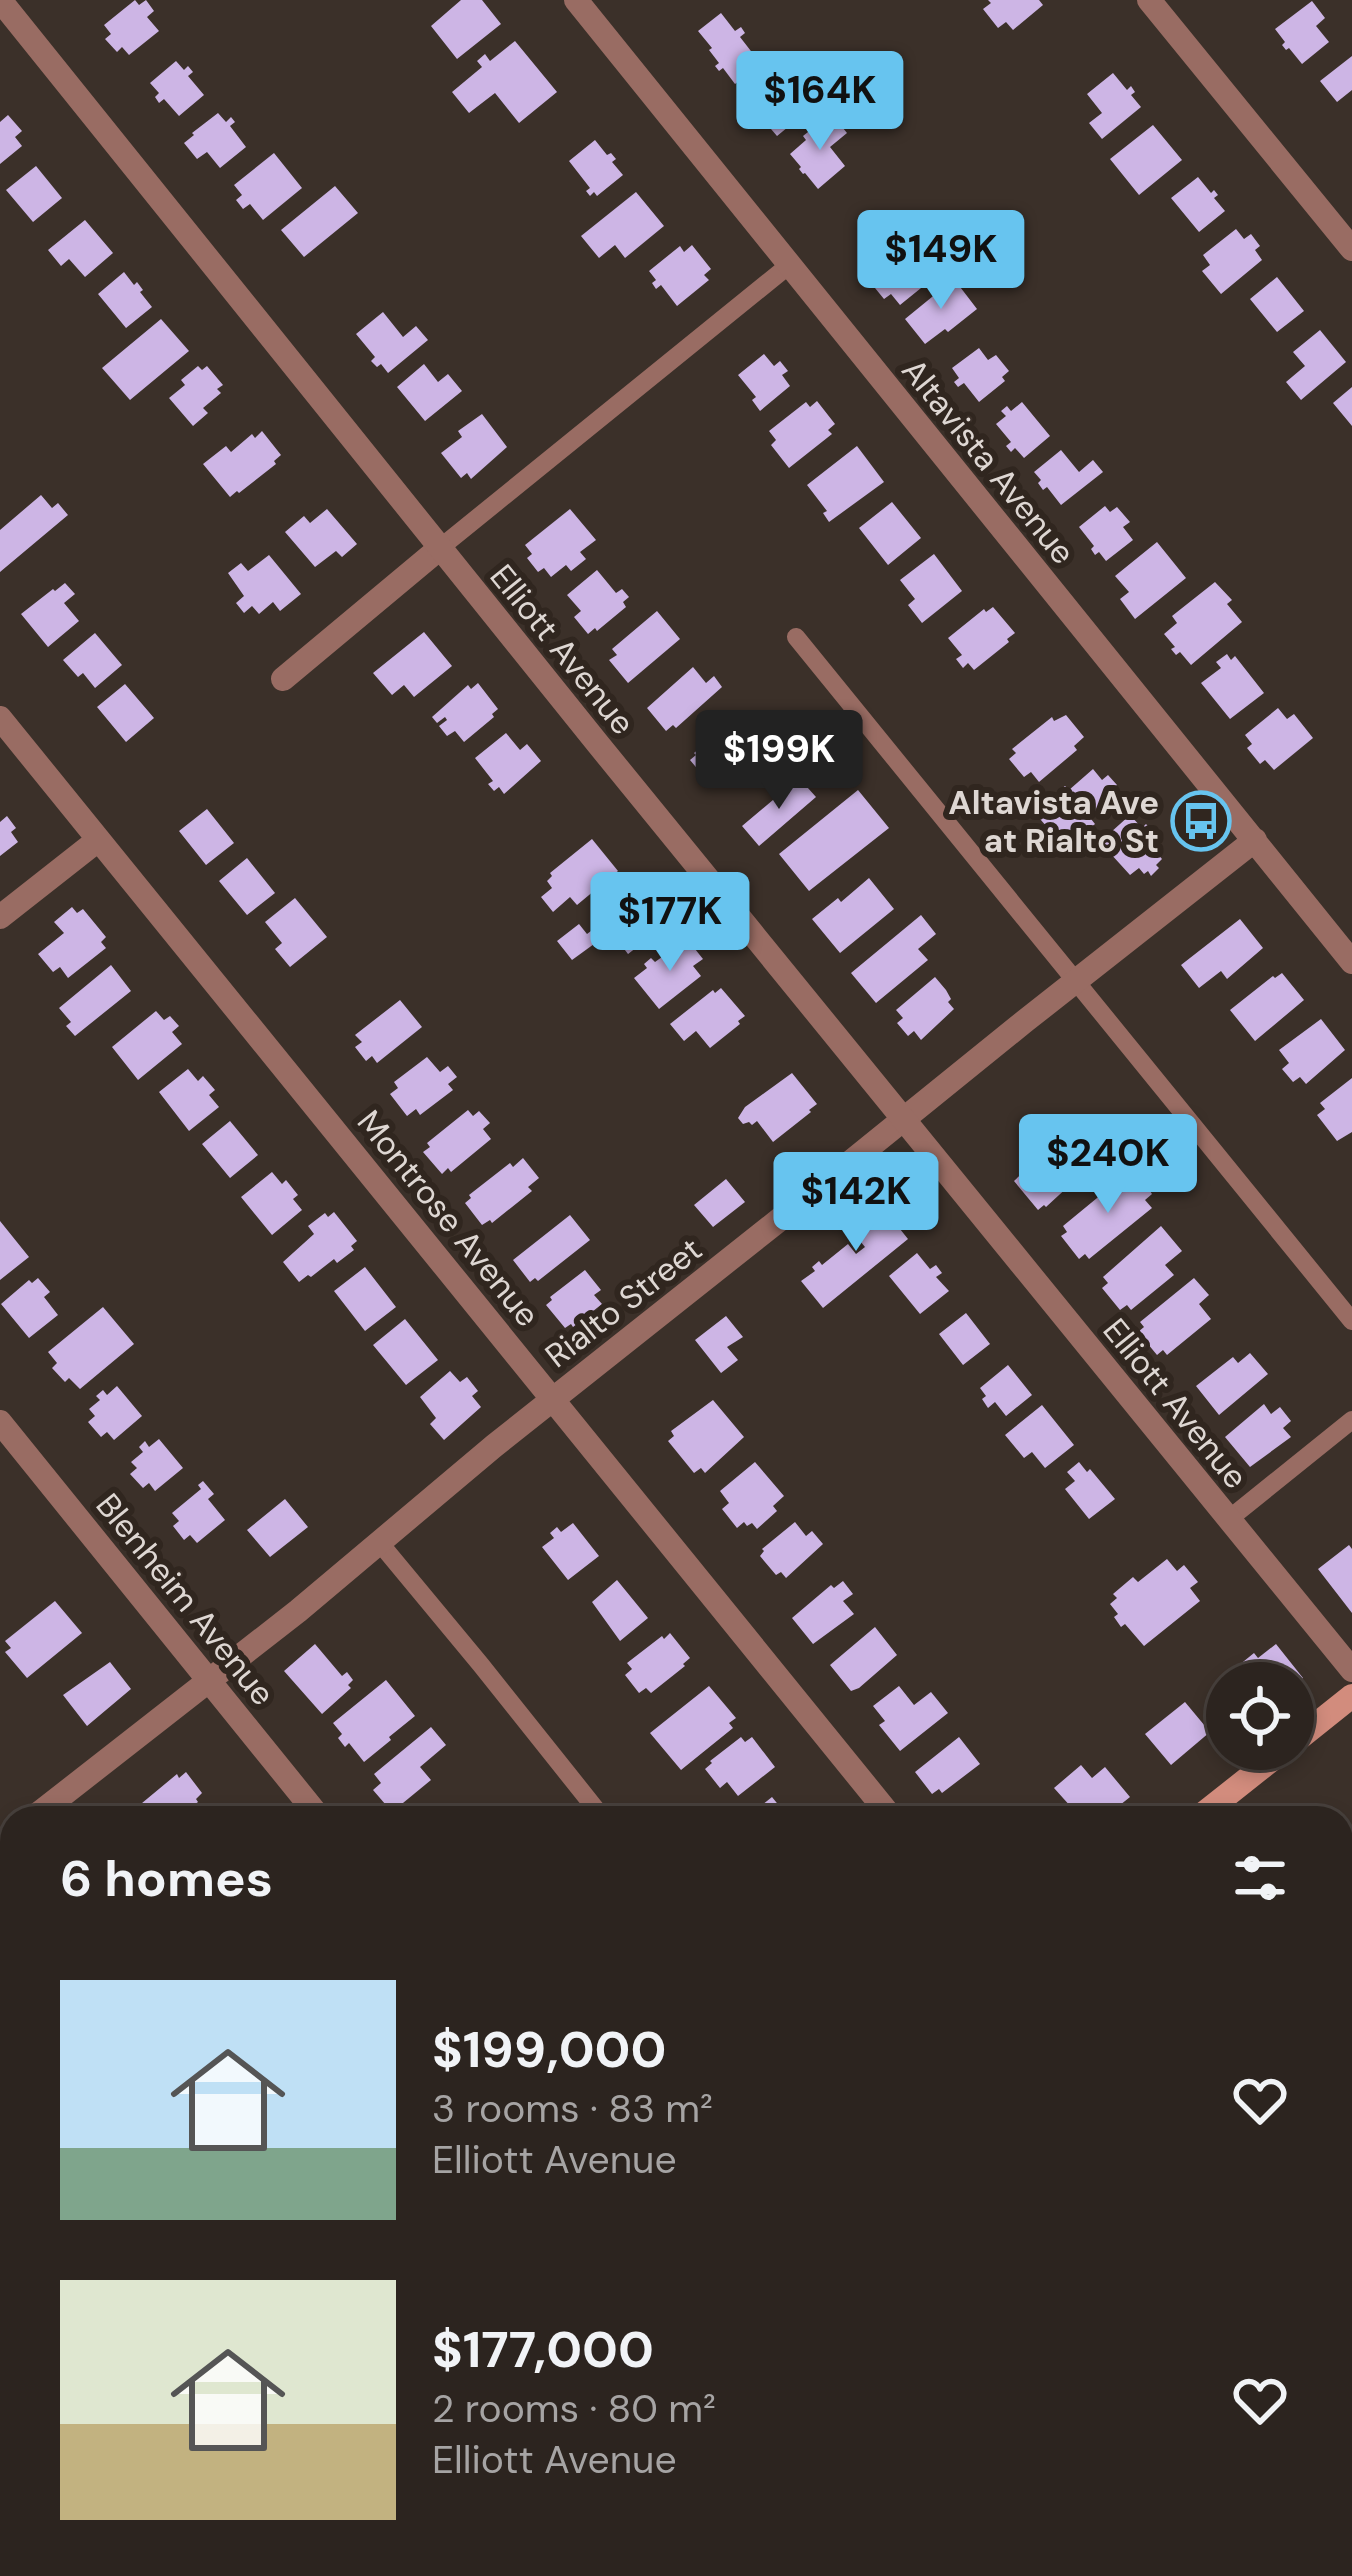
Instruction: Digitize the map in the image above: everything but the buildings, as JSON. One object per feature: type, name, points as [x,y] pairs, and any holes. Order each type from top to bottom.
[{"type":"main road","points":[[1314,1726],[1352,1696]]},
{"type":"main road","points":[[1213,1806],[1259,1770]]},
{"type":"street","name":"Elliott Avenue","points":[[0,0],[1352,1670]]},
{"type":"street","name":"Altavista Avenue","points":[[576,0],[1352,962]]},
{"type":"street","points":[[1150,0],[1352,249]]},
{"type":"street","points":[[283,679],[440,548]]},
{"type":"street","name":"Montrose Avenue","points":[[0,718],[882,1806]]},
{"type":"street","points":[[0,916],[98,840]]},
{"type":"street","name":"Rialto Street","points":[[51,1806],[554,1398],[1255,841]]},
{"type":"street","name":"Blenheim Avenue","points":[[0,1422],[310,1806]]},
{"type":"lane","points":[[440,548],[788,266]]},
{"type":"lane","points":[[796,637],[1352,1321]]},
{"type":"lane","points":[[1229,1519],[1352,1420]]},
{"type":"lane","points":[[379,1543],[593,1806]]},
{"type":"place","name":"Altavista Ave at Rialto St","points":[[1201,821]]}]
